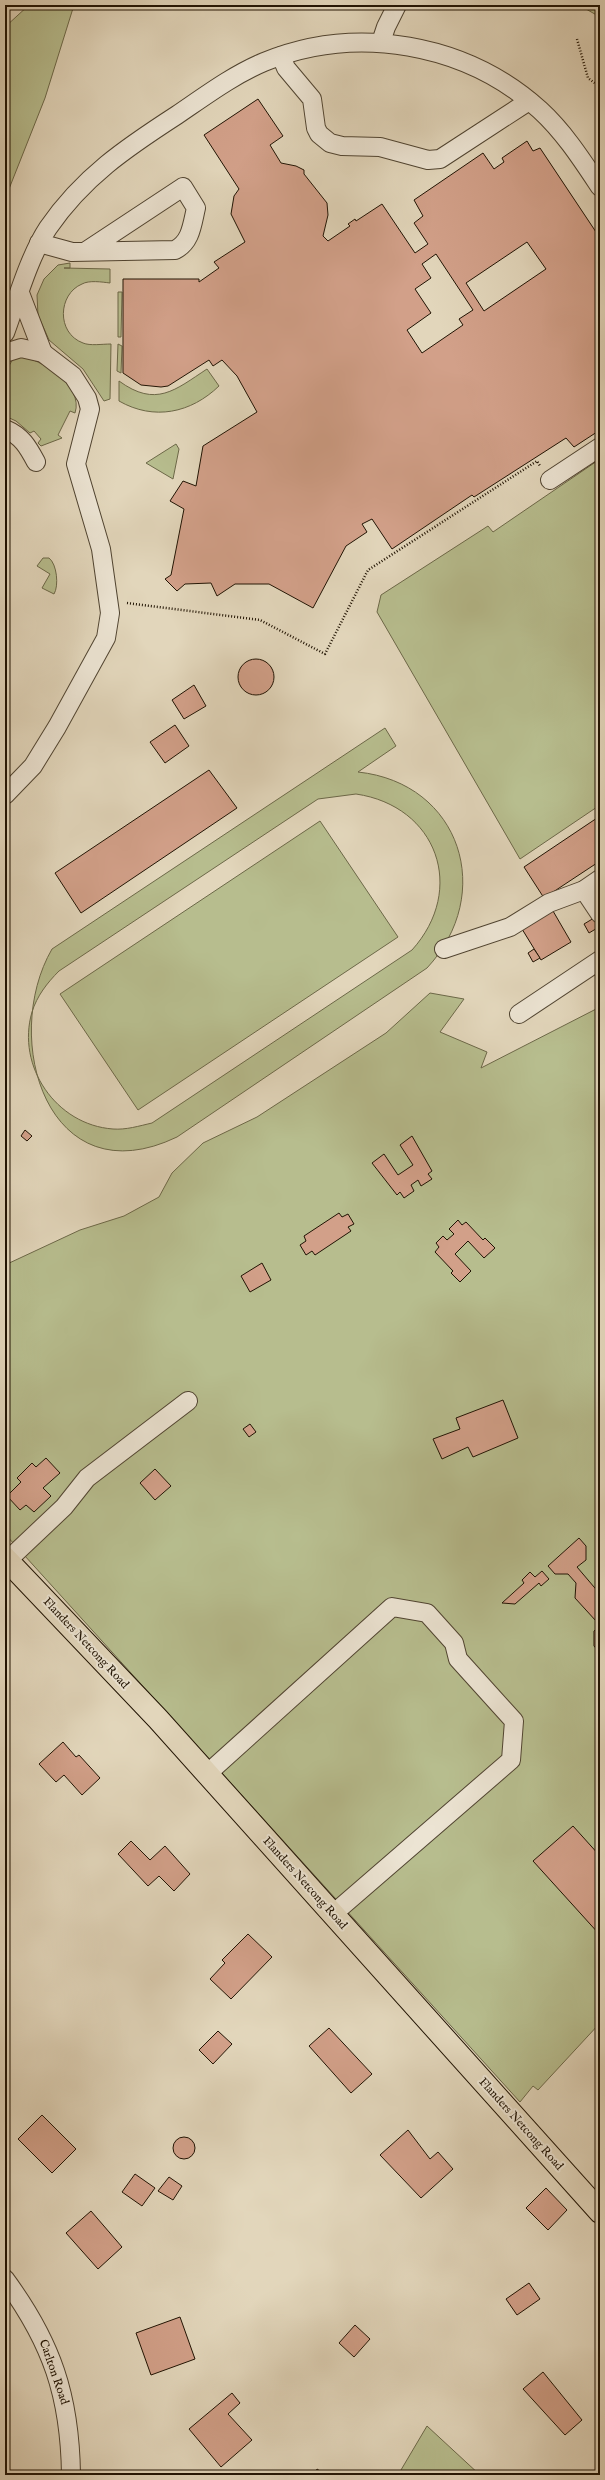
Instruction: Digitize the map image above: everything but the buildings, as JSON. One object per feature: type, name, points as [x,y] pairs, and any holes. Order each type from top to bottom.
[{"type":"main road","name":"Flanders Netcong Road","points":[[6,1559],[94,1651],[207,1774],[600,2212]]},
{"type":"street","points":[[381,42],[386,27],[397,5]]},
{"type":"street","points":[[5,333],[39,243],[71,198],[107,163],[233,78],[281,56],[321,46],[381,42],[432,52],[462,61],[494,77],[529,101],[553,123],[569,142],[600,187]]},
{"type":"street","points":[[281,56],[286,68],[312,99],[316,128],[319,134],[336,145],[380,147],[428,160],[440,159],[529,101]]},
{"type":"street","points":[[39,243],[72,252],[169,251],[180,248],[188,238],[196,208],[182,187],[86,251]]},
{"type":"street","points":[[20,293],[43,353]]},
{"type":"street","points":[[5,353],[21,348],[43,353],[73,376],[82,388],[89,404],[90,410],[76,464],[101,549],[108,600],[109,626],[98,655],[41,753],[22,779],[5,795]]},
{"type":"street","points":[[5,429],[20,437],[30,449],[36,462]]},
{"type":"street","points":[[550,480],[600,447]]},
{"type":"street","points":[[444,949],[510,927],[549,903],[584,890],[600,879]]},
{"type":"street","points":[[584,890],[600,914]]},
{"type":"street","points":[[519,1014],[600,960]]},
{"type":"street","points":[[6,1559],[64,1507],[87,1478],[188,1401]]},
{"type":"street","points":[[207,1774],[392,1607],[427,1613],[454,1643],[458,1659],[514,1721],[511,1760],[333,1914]]},
{"type":"street","name":"Carlton Road","points":[[5,2279],[42,2335],[56,2374],[67,2411],[71,2475]]},
{"type":"path","points":[[577,39],[588,78],[600,87]]},
{"type":"path","points":[[108,600],[260,620],[325,654],[368,570],[537,461],[550,480]]},
{"type":"green space","points":[[29,5],[74,5],[45,98],[5,199],[5,27]]},
{"type":"green space","points":[[579,5],[600,5],[600,17]]},
{"type":"green space","points":[[70,263],[70,268],[64,268],[110,269],[110,283],[88,282],[74,289],[68,296],[63,314],[64,323],[74,338],[86,344],[111,344],[110,399],[104,401],[83,369],[49,340],[38,315],[37,295],[44,279],[58,265]]},
{"type":"green space","points":[[118,292],[122,292],[121,337],[118,337]]},
{"type":"green space","points":[[118,344],[122,346],[121,373],[117,371]]},
{"type":"green space","points":[[19,356],[39,362],[59,376],[73,393],[76,403],[75,413],[70,411],[58,435],[62,438],[41,446],[38,443],[41,439],[34,431],[30,433],[16,421],[5,416],[6,376],[11,362],[16,357],[19,358]]},
{"type":"green space","points":[[207,369],[219,386],[196,403],[184,408],[159,412],[145,411],[119,401],[119,381],[132,389],[155,395],[165,393],[185,384]]},
{"type":"green space","points":[[176,444],[179,449],[173,479],[146,463]]},
{"type":"green space","points":[[600,459],[600,805],[520,859],[377,612],[381,595],[488,526],[493,532]]},
{"type":"green space","points":[[43,558],[49,558],[54,565],[57,581],[54,594],[42,588],[50,574],[37,566]]},
{"type":"green space","points":[[385,728],[396,746],[358,772],[393,781],[422,797],[443,819],[457,846],[463,876],[460,908],[448,939],[427,968],[177,1137],[132,1150],[96,1146],[67,1128],[47,1100],[40,1079],[45,1089],[58,1104],[74,1117],[92,1125],[113,1129],[123,1129],[152,1123],[412,950],[429,926],[438,902],[440,877],[435,854],[424,833],[407,815],[384,802],[356,794],[318,799],[59,971],[50,980],[34,1006],[37,985],[52,949]]},
{"type":"green space","points":[[320,821],[398,937],[138,1110],[60,994]]},
{"type":"green space","points":[[430,993],[464,999],[440,1032],[487,1052],[481,1068],[600,1007],[600,2023],[538,2090],[533,2086],[520,2102],[5,1534],[5,1265],[80,1230],[124,1216],[159,1197],[172,1173],[203,1143],[257,1117],[386,1033]]},
{"type":"green space","points":[[427,2426],[480,2475],[398,2475]]}]
